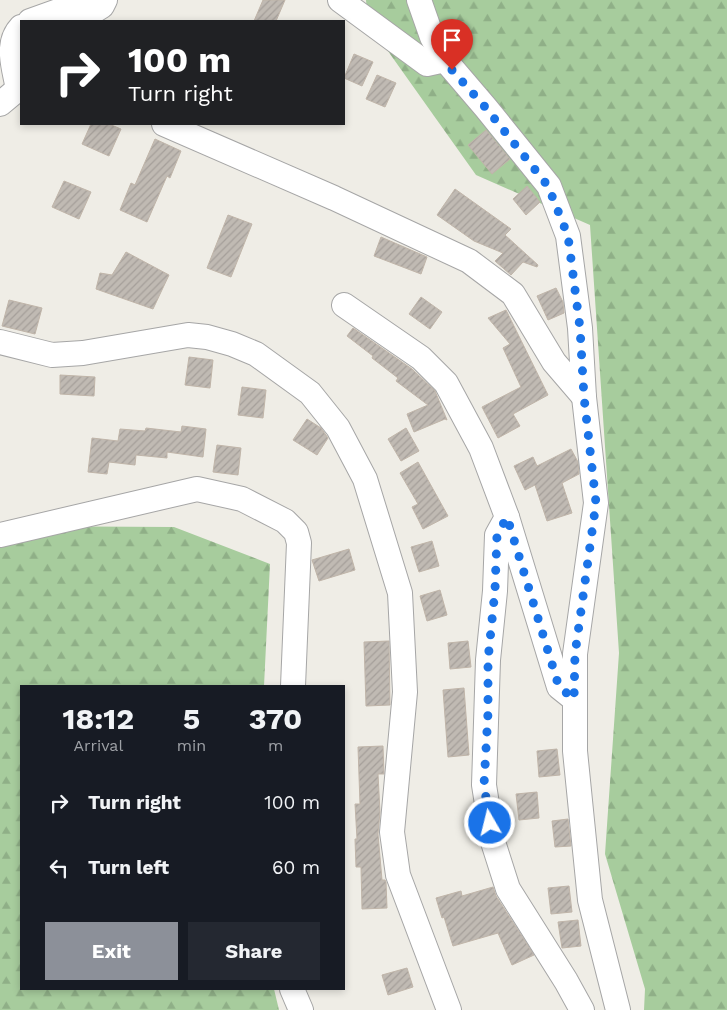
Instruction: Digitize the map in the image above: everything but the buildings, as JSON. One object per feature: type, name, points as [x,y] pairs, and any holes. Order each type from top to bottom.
[{"type":"street","points":[[33,20],[58,11],[94,11],[102,6],[104,0]]},
{"type":"street","points":[[340,0],[427,64],[445,60]]},
{"type":"street","points":[[418,0],[432,37],[445,60],[548,186],[568,236],[580,328],[584,397],[596,503],[575,654],[575,751],[590,900],[618,1010]]},
{"type":"street","points":[[0,104],[20,88],[11,49],[14,35],[20,28]]},
{"type":"street","points":[[166,125],[334,198],[469,261],[513,294],[554,362],[584,397]]},
{"type":"street","points":[[344,306],[421,358],[446,383],[481,448],[507,517],[559,687],[574,699]]},
{"type":"street","points":[[0,342],[52,355],[83,353],[188,335],[224,341],[256,354],[310,393],[338,428],[365,479],[400,593],[405,692],[392,832],[398,875],[449,1010]]},
{"type":"street","points":[[0,535],[197,489],[242,499],[285,521],[296,532],[299,543],[293,685]]},
{"type":"street","points":[[507,517],[497,535],[495,590],[488,660],[488,713],[484,785],[493,842],[508,889],[582,1010]]},
{"type":"street","points":[[292,990],[301,1010]]},
{"type":"green space","points":[[366,0],[727,0],[727,1010],[644,1010],[645,989],[605,854],[619,653],[590,225],[476,175],[368,23]]},
{"type":"green space","points":[[0,526],[174,527],[270,564],[264,685],[20,685],[20,990],[274,990],[279,1010],[0,1010]]},
{"type":"route","points":[[452,70],[486,108],[548,186],[568,236],[580,328],[584,397],[596,503],[575,654],[574,699],[559,687],[507,517],[497,535],[495,590],[488,660],[488,713],[484,785],[490,823]]}]
